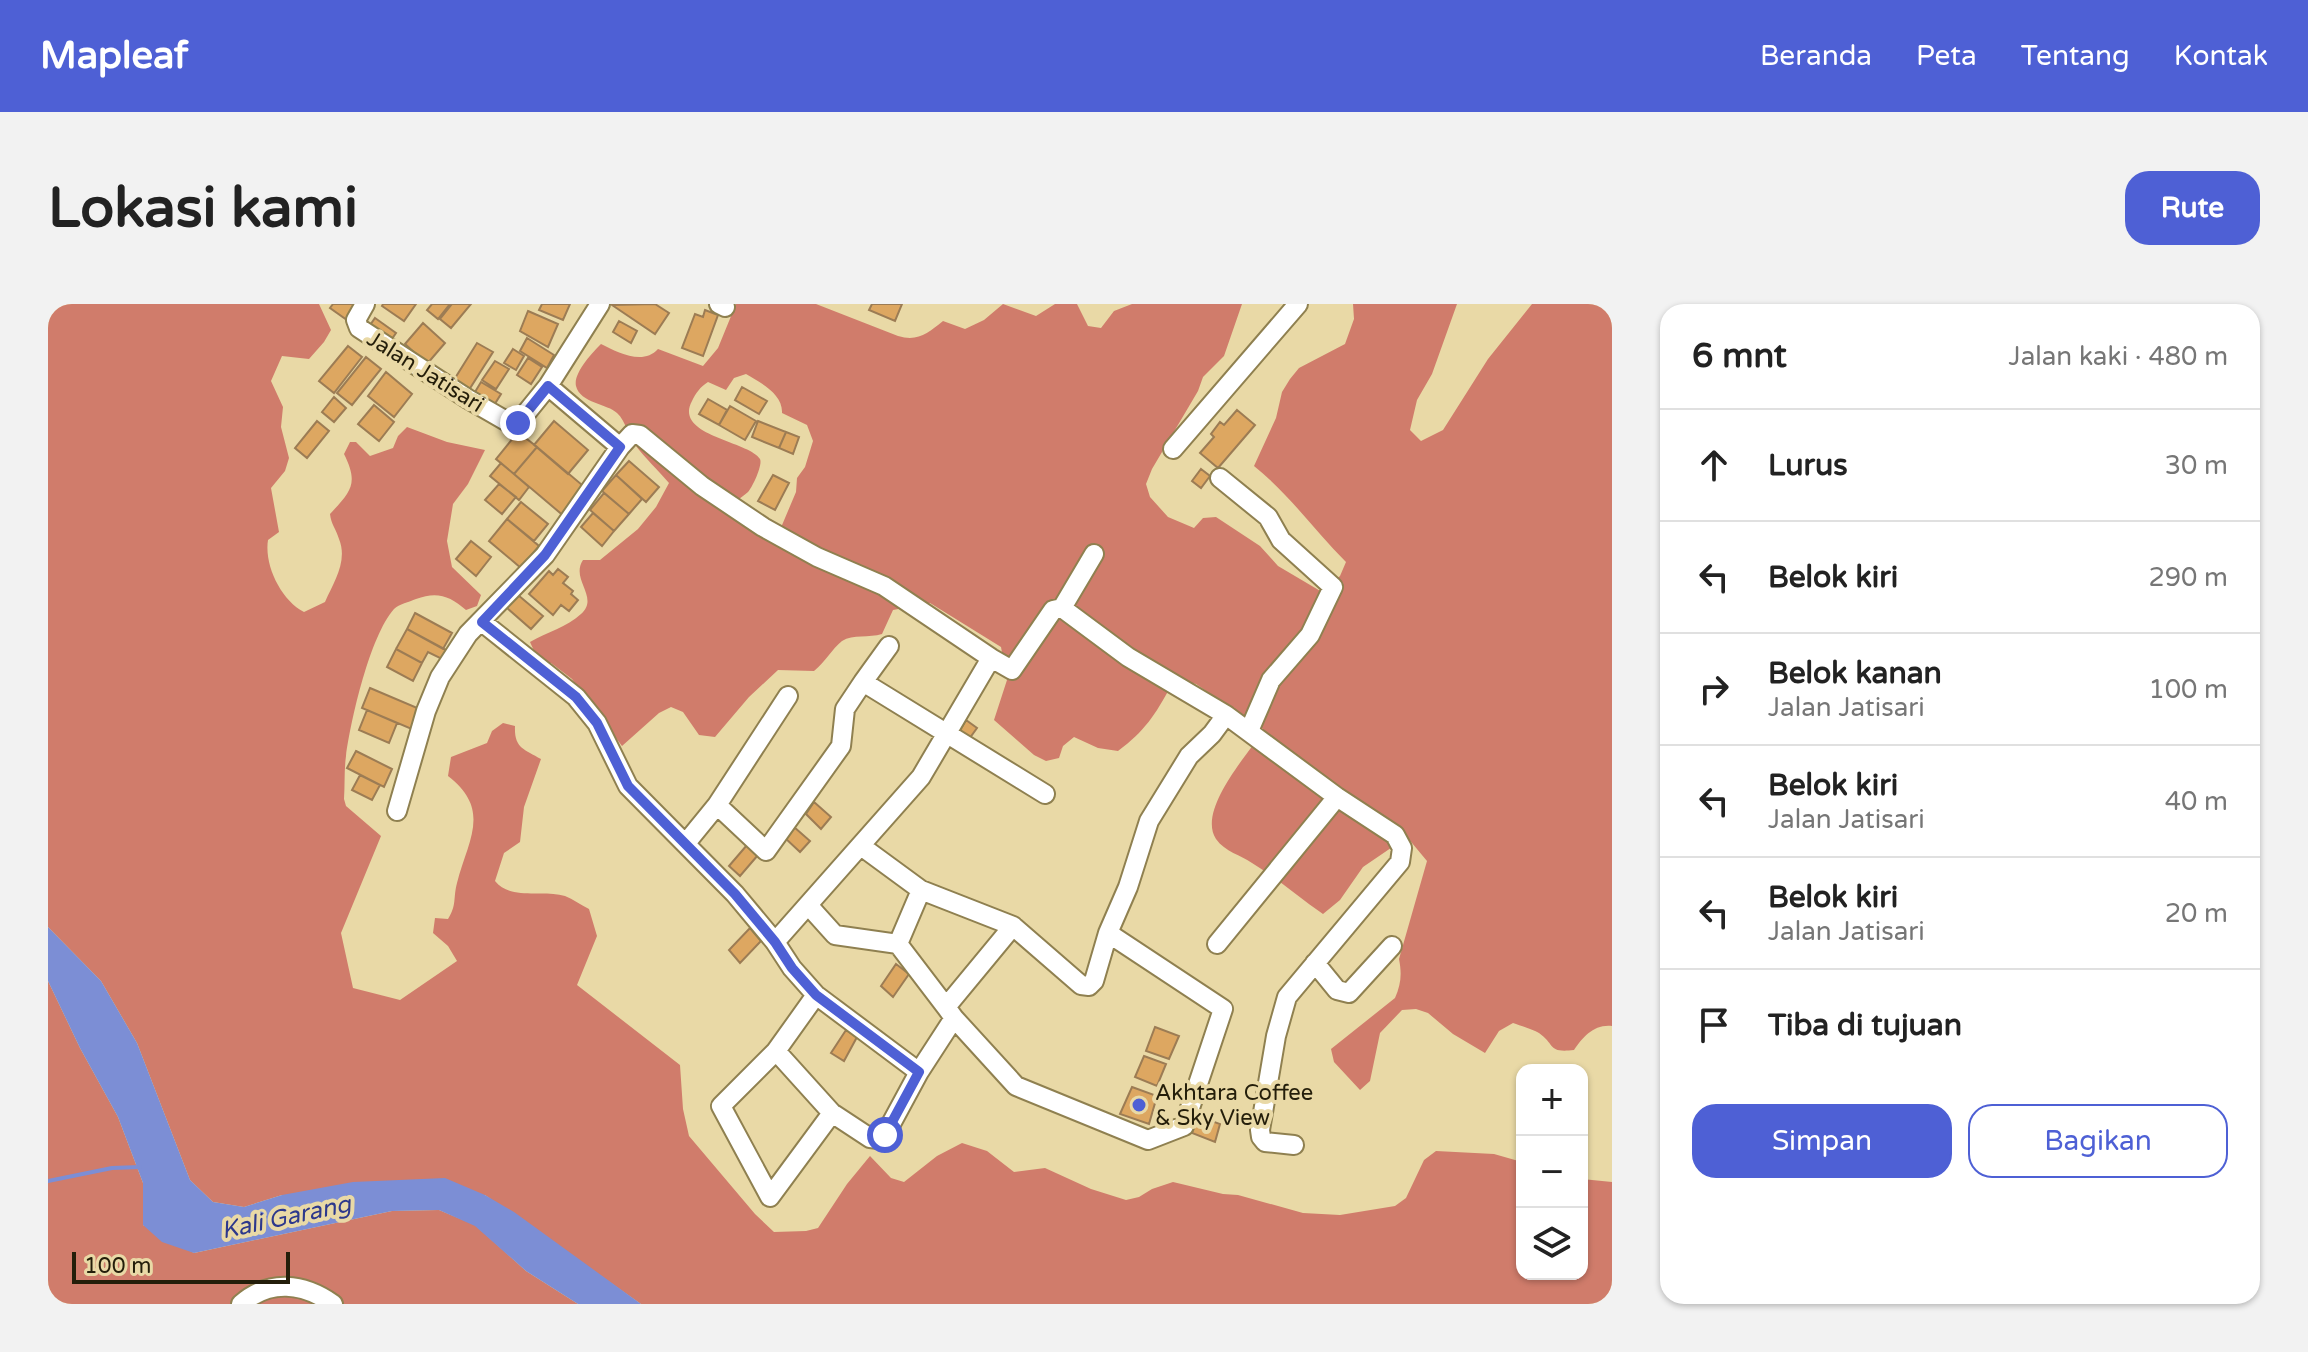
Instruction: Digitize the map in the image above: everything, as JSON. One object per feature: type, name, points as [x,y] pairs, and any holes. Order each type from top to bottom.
[{"type":"street","name":"Jalan Jatisari","points":[[365,304],[356,320],[359,328],[513,425],[548,386],[600,304]]},
{"type":"street","points":[[1173,449],[1298,304]]},
{"type":"street","points":[[548,386],[620,447]]},
{"type":"street","points":[[397,811],[426,711],[440,677],[468,634],[545,555],[620,447],[632,434],[640,435],[702,486],[763,527],[817,557],[884,586],[1012,670],[1053,610],[1062,608],[1128,657],[1226,715],[1337,797],[1395,835],[1402,848],[1400,862],[1287,997],[1276,1036],[1260,1130],[1265,1142],[1294,1145]]},
{"type":"street","points":[[1220,478],[1268,517],[1281,540],[1333,587],[1310,635],[1271,680],[1249,731]]},
{"type":"street","points":[[1062,608],[1094,554]]},
{"type":"street","points":[[482,622],[576,697],[597,723],[628,786],[735,894],[816,995],[919,1072]]},
{"type":"street","points":[[717,805],[766,851],[841,746],[845,709],[889,646]]},
{"type":"street","points":[[775,942],[921,777],[991,658]]},
{"type":"street","points":[[863,682],[1045,794]]},
{"type":"street","points":[[686,843],[717,805],[788,696]]},
{"type":"street","points":[[861,846],[921,890],[1013,926],[1081,985],[1089,986],[1094,981],[1108,933],[1128,887],[1140,843],[1157,805],[1189,756],[1226,715]]},
{"type":"street","points":[[1217,944],[1337,797]]},
{"type":"street","points":[[898,944],[921,890]]},
{"type":"street","points":[[808,905],[835,935],[898,944],[950,1012],[1016,1086],[1148,1140],[1184,1126],[1223,1009],[1108,933]]},
{"type":"street","points":[[776,1051],[832,1113],[870,1138],[878,1139],[885,1135],[950,1012],[1013,926]]},
{"type":"street","points":[[1315,963],[1337,990],[1349,993],[1392,946]]},
{"type":"street","points":[[816,995],[776,1051],[721,1106],[770,1197],[832,1113]]},
{"type":"street","points":[[241,1304],[265,1288],[289,1285],[316,1292],[333,1304]]},
{"type":"shaded area","points":[[48,304],[319,304],[331,330],[324,342],[309,359],[282,356],[271,381],[283,407],[281,427],[289,458],[285,471],[271,488],[279,532],[268,540],[267,550],[276,581],[288,599],[304,612],[325,602],[336,579],[342,555],[330,514],[348,493],[352,480],[344,454],[350,442],[356,442],[370,456],[393,448],[398,436],[407,427],[447,442],[485,450],[468,484],[453,504],[447,541],[452,567],[481,595],[477,606],[466,610],[449,598],[437,595],[396,607],[377,638],[357,700],[346,756],[344,799],[346,806],[381,836],[341,933],[353,988],[400,1000],[457,961],[448,946],[433,933],[435,918],[448,919],[453,910],[473,826],[470,801],[448,776],[451,757],[487,743],[492,731],[503,723],[515,726],[518,743],[541,759],[524,807],[520,842],[504,853],[495,881],[518,893],[565,896],[589,909],[597,936],[577,985],[680,1065],[683,1109],[689,1136],[774,1232],[818,1228],[870,1156],[891,1178],[904,1182],[937,1156],[962,1143],[987,1151],[1014,1172],[1045,1168],[1091,1189],[1126,1200],[1173,1182],[1238,1195],[1303,1213],[1340,1215],[1395,1206],[1406,1198],[1424,1160],[1436,1151],[1494,1154],[1516,1160],[1516,1280],[1588,1280],[1588,1180],[1612,1182],[1612,1304],[641,1304],[485,1195],[282,1195],[244,1207],[213,1202],[190,1180],[137,1043],[101,981],[48,927]]},
{"type":"shaded area","points":[[736,304],[816,304],[898,336],[911,338],[927,333],[943,321],[965,329],[984,320],[1003,304],[1036,316],[1055,304],[1077,304],[1088,326],[1101,328],[1114,311],[1132,304],[1242,304],[1224,356],[1203,377],[1146,484],[1150,497],[1168,517],[1194,528],[1203,518],[1216,517],[1260,546],[1278,566],[1322,592],[1340,576],[1346,562],[1279,488],[1254,466],[1276,418],[1282,392],[1299,368],[1345,344],[1354,319],[1353,304],[1457,304],[1432,374],[1417,400],[1410,430],[1421,441],[1443,430],[1488,359],[1532,304],[1612,304],[1612,1026],[1594,1029],[1574,1050],[1565,1051],[1553,1047],[1539,1033],[1513,1023],[1499,1031],[1485,1053],[1453,1034],[1428,1013],[1416,1009],[1402,1010],[1380,1033],[1370,1081],[1360,1090],[1334,1062],[1331,1049],[1395,998],[1397,993],[1399,959],[1427,861],[1407,837],[1363,867],[1340,900],[1323,914],[1248,860],[1224,847],[1216,839],[1212,827],[1213,813],[1227,783],[1264,730],[1196,684],[1183,681],[1171,686],[1149,722],[1118,751],[1098,748],[1074,737],[1063,746],[1059,758],[1046,761],[1034,755],[994,720],[1007,680],[1001,647],[930,603],[893,610],[882,634],[842,641],[814,671],[778,670],[749,697],[715,737],[699,735],[683,712],[671,707],[659,713],[622,746],[572,679],[551,663],[540,664],[530,642],[581,614],[588,601],[580,574],[583,560],[600,560],[638,529],[656,507],[669,483],[633,442],[620,416],[588,400],[579,392],[576,381],[584,363],[601,344],[622,354],[638,357],[645,357],[658,349],[703,366],[718,348]],"holes":[[[746,374],[775,395],[782,413],[807,425],[813,441],[777,537],[738,500],[752,486],[759,471],[760,459],[742,447],[702,430],[689,413],[695,395],[708,382],[726,390],[734,378]]]},
{"type":"shaded area","points":[[48,981],[118,1117],[143,1183],[143,1225],[194,1253],[392,1211],[439,1210],[475,1225],[526,1271],[578,1304],[48,1304]]},
{"type":"water","name":"Kali Garang","points":[[48,927],[101,981],[137,1043],[190,1180],[213,1202],[244,1207],[282,1195],[353,1182],[445,1178],[485,1195],[514,1212],[641,1304],[578,1304],[526,1271],[475,1226],[439,1210],[392,1211],[194,1253],[162,1242],[143,1225],[143,1183],[118,1117],[48,981]]},
{"type":"building","points":[[333,304],[356,306],[347,320],[330,308]]},
{"type":"building","points":[[383,304],[416,304],[404,321]]},
{"type":"building","points":[[432,304],[450,304],[438,319],[427,310]]},
{"type":"building","points":[[452,304],[471,304],[451,328],[440,319]]},
{"type":"building","points":[[542,304],[570,304],[563,320],[539,310]]},
{"type":"building","points":[[655,304],[669,313],[655,334],[612,305]]},
{"type":"building","points":[[872,304],[902,304],[895,321],[869,310]]},
{"type":"building","points":[[705,310],[718,315],[703,356],[682,348],[695,314],[703,317]]},
{"type":"building","points":[[528,311],[558,324],[548,347],[520,331]]},
{"type":"building","points":[[375,318],[396,333],[387,346],[366,331]]},
{"type":"building","points":[[619,321],[637,331],[631,343],[613,332]]},
{"type":"building","points":[[423,323],[445,343],[427,364],[405,344]]},
{"type":"building","points":[[527,338],[554,355],[547,368],[520,351]]},
{"type":"building","points":[[477,343],[493,352],[467,393],[452,383]]},
{"type":"building","points":[[348,346],[362,357],[334,393],[319,381]]},
{"type":"building","points":[[513,349],[524,356],[516,370],[504,363]]},
{"type":"building","points":[[366,357],[381,369],[352,405],[337,393]]},
{"type":"building","points":[[528,358],[542,367],[531,384],[517,375]]},
{"type":"building","points":[[495,361],[509,369],[496,389],[482,380]]},
{"type":"building","points":[[386,372],[412,394],[394,417],[368,396]]},
{"type":"building","points":[[481,382],[501,394],[491,410],[472,397]]},
{"type":"building","points":[[742,387],[767,401],[759,414],[735,400]]},
{"type":"building","points":[[334,397],[346,408],[334,422],[322,412]]},
{"type":"building","points":[[708,399],[727,410],[719,425],[699,414]]},
{"type":"building","points":[[374,405],[394,422],[379,441],[358,424]]},
{"type":"building","points":[[730,406],[756,421],[745,440],[719,425]]},
{"type":"building","points":[[1237,410],[1255,425],[1218,468],[1200,453],[1214,437],[1211,434],[1220,422],[1224,425]]},
{"type":"building","points":[[317,421],[329,431],[307,458],[295,448]]},
{"type":"building","points":[[554,421],[588,450],[568,474],[534,445]]},
{"type":"building","points":[[758,421],[786,432],[779,448],[752,437]]},
{"type":"building","points":[[518,432],[537,447],[514,474],[496,459]]},
{"type":"building","points":[[786,432],[799,437],[793,454],[779,448]]},
{"type":"building","points":[[537,447],[588,490],[565,517],[514,474]]},
{"type":"building","points":[[629,461],[659,487],[646,502],[616,475]]},
{"type":"building","points":[[501,463],[529,487],[519,500],[490,476]]},
{"type":"building","points":[[1201,469],[1210,476],[1201,488],[1192,481]]},
{"type":"building","points":[[616,475],[642,499],[629,514],[602,491]]},
{"type":"building","points":[[773,475],[789,483],[775,510],[758,501]]},
{"type":"building","points":[[499,484],[516,497],[502,514],[485,500]]},
{"type":"building","points":[[604,493],[629,514],[614,531],[590,510]]},
{"type":"building","points":[[521,502],[548,524],[534,541],[507,519]]},
{"type":"building","points":[[593,513],[614,531],[602,546],[581,527]]},
{"type":"building","points":[[507,519],[539,546],[521,568],[489,541]]},
{"type":"building","points":[[471,541],[491,557],[476,576],[456,559]]},
{"type":"building","points":[[558,569],[568,577],[563,583],[578,600],[569,611],[561,605],[553,615],[529,594],[549,571],[553,575]]},
{"type":"building","points":[[518,595],[543,616],[531,629],[507,608]]},
{"type":"building","points":[[415,613],[452,633],[443,649],[407,629]]},
{"type":"building","points":[[407,629],[448,651],[444,660],[428,652],[422,663],[396,649]]},
{"type":"building","points":[[396,649],[422,663],[413,681],[387,667]]},
{"type":"building","points":[[370,688],[422,710],[414,730],[362,708]]},
{"type":"building","points":[[367,710],[397,723],[389,743],[359,730]]},
{"type":"building","points":[[966,720],[977,728],[969,739],[959,732]]},
{"type":"building","points":[[356,751],[392,769],[384,787],[347,768]]},
{"type":"building","points":[[360,775],[380,785],[372,800],[352,790]]},
{"type":"building","points":[[814,802],[831,817],[821,829],[806,814]]},
{"type":"building","points":[[794,827],[810,841],[800,852],[785,838]]},
{"type":"building","points":[[747,845],[758,855],[740,876],[729,866]]},
{"type":"building","points":[[750,928],[761,941],[740,963],[729,950]]},
{"type":"building","points":[[896,964],[909,974],[893,997],[881,986]]},
{"type":"building","points":[[1155,1027],[1179,1036],[1169,1059],[1146,1051]]},
{"type":"building","points":[[846,1030],[857,1037],[844,1061],[831,1053]]},
{"type":"building","points":[[1144,1056],[1166,1064],[1157,1086],[1135,1077]]},
{"type":"building","name":"Akhtara Coffee & Sky View","points":[[1132,1087],[1157,1096],[1149,1124],[1120,1114]]},
{"type":"building","points":[[1198,1116],[1220,1124],[1215,1142],[1192,1133]]},
{"type":"waterway","points":[[48,1181],[112,1168],[140,1167]]},
{"type":"place","name":"Akhtara Coffee & Sky View","points":[[1139,1105]]},
{"type":"route","points":[[518,423],[548,386],[620,447],[545,555],[482,622],[576,697],[597,723],[628,786],[735,894],[816,995],[919,1072],[885,1135]]}]
